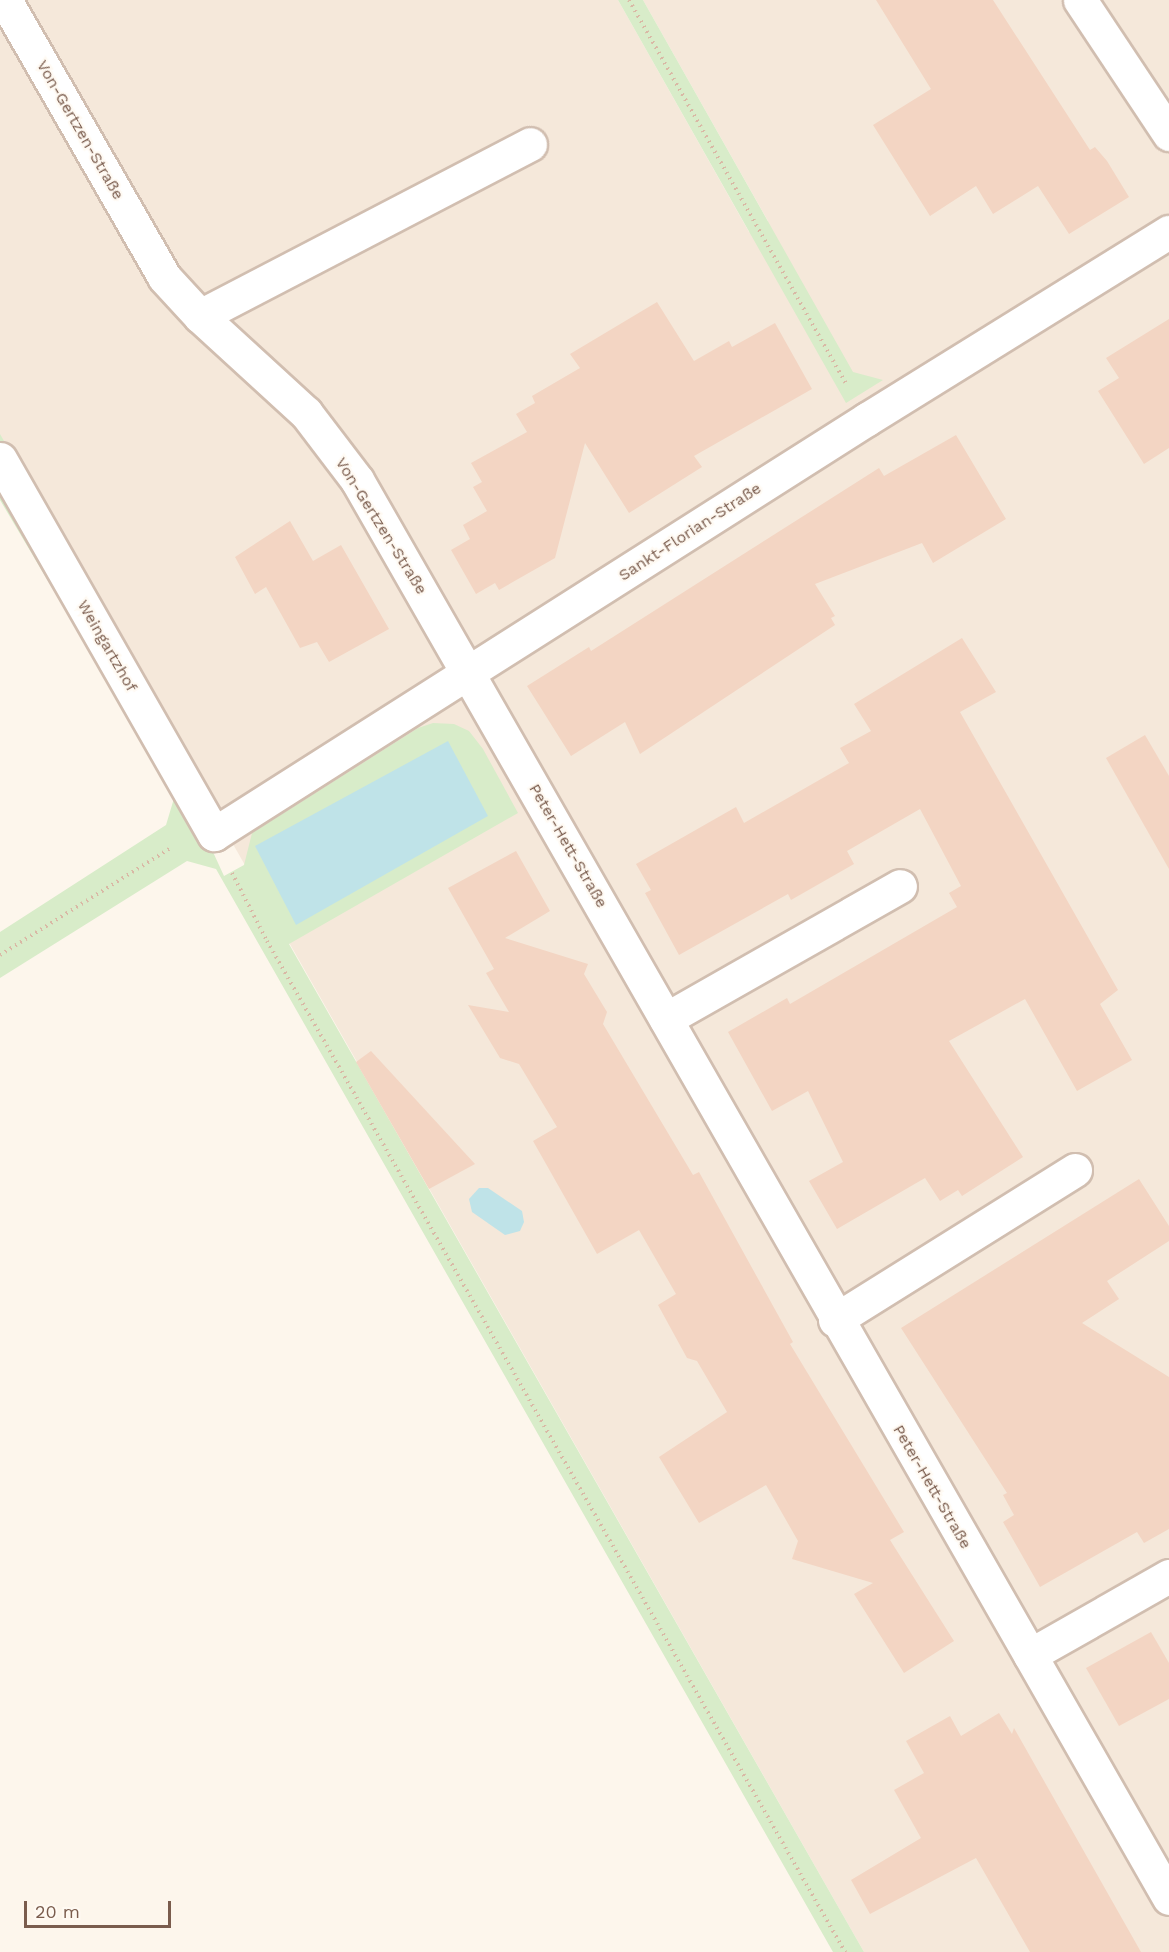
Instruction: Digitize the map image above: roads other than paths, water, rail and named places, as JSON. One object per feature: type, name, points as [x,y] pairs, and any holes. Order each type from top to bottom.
[{"type":"street","name":"Von-Gertzen-Straße","points":[[5,0],[164,277],[200,316],[306,413],[357,480],[469,673]]},
{"type":"street","points":[[1080,0],[1169,134]]},
{"type":"street","points":[[200,316],[530,144]]},
{"type":"street","name":"Sankt-Florian-Straße","points":[[211,829],[469,673],[1169,232]]},
{"type":"street","name":"Weingartzhof","points":[[0,459],[211,829]]},
{"type":"street","name":"Peter-Hett-Straße","points":[[469,673],[835,1320],[1169,1898]]},
{"type":"street","points":[[666,1019],[900,886]]},
{"type":"street","points":[[835,1320],[1075,1170]]},
{"type":"street","points":[[1030,1655],[1169,1576]]},
{"type":"water","points":[[448,741],[488,816],[296,925],[255,846]]},
{"type":"water","points":[[479,1188],[488,1188],[522,1211],[524,1222],[520,1231],[505,1235],[472,1212],[469,1199]]}]
